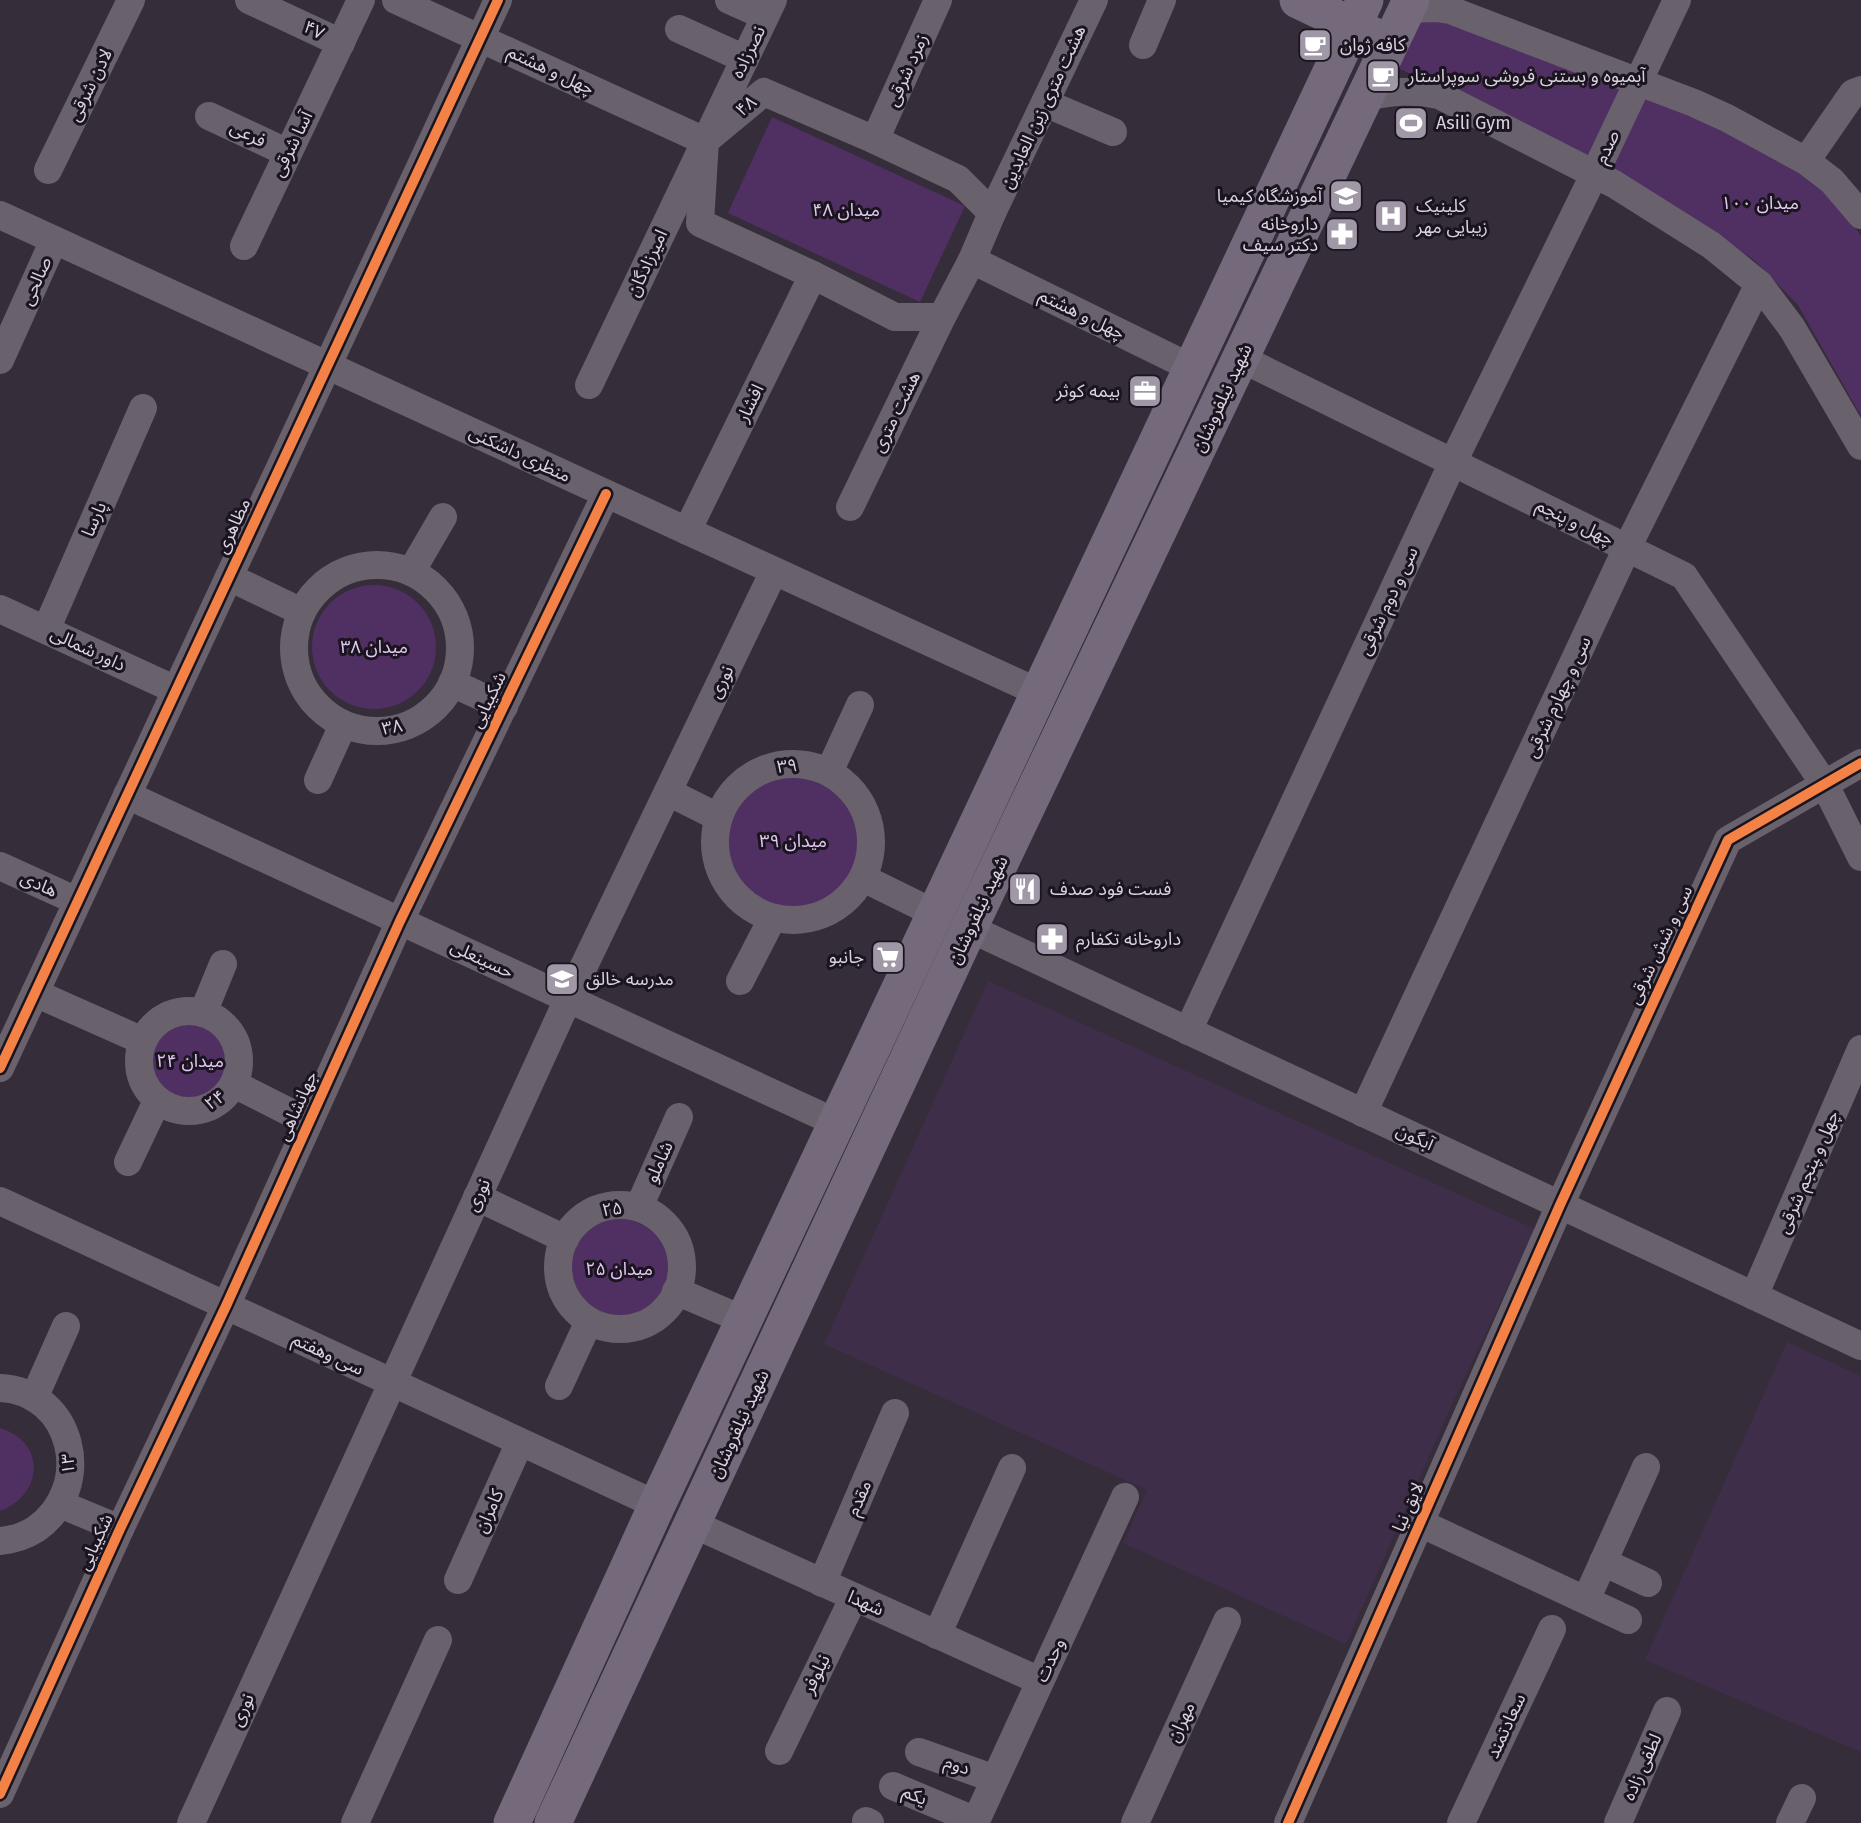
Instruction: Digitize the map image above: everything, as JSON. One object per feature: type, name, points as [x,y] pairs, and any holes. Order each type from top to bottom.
[{"type":"main road","points":[[1298,0],[1359,13],[1390,44]]},
{"type":"main road","points":[[1298,0],[1322,46],[1329,76]]},
{"type":"main road","name":"شهید نیلفروشان","points":[[553,1823],[969,929],[1240,358],[1390,44],[1417,4]]},
{"type":"main road","name":"شهید نیلفروشان","points":[[512,1823],[657,1505],[1359,13]]},
{"type":"main road","points":[[936,914],[969,929]]},
{"type":"main road","points":[[657,1505],[693,1524]]},
{"type":"street","name":"لادن شرقی","points":[[48,170],[131,0]]},
{"type":"street","name":"۴۷","points":[[248,0],[341,43]]},
{"type":"street","name":"آسا شرقی","points":[[244,246],[360,0]]},
{"type":"street","name":"چهل و هشتم","points":[[396,0],[705,141]]},
{"type":"street","name":"مظاهری","points":[[0,1068],[498,0]]},
{"type":"street","points":[[729,0],[769,8]]},
{"type":"street","name":"زمرد شرقی","points":[[875,140],[938,0]]},
{"type":"street","name":"هشت متری زین العابدین","points":[[992,214],[1094,0]]},
{"type":"street","points":[[1143,45],[1162,0]]},
{"type":"street","name":"صدم","points":[[1604,179],[1648,86],[1677,0]]},
{"type":"street","points":[[1417,4],[1648,86],[1727,118],[1806,161],[1832,181],[1861,215]]},
{"type":"street","name":"نصرزاده","points":[[705,141],[769,8]]},
{"type":"street","points":[[679,29],[745,59]]},
{"type":"street","points":[[1806,161],[1853,93],[1861,90]]},
{"type":"street","name":"صدم","points":[[1365,97],[1413,91],[1439,96],[1604,179],[1711,245],[1759,284],[1792,328],[1861,446]]},
{"type":"street","name":"۴۸","points":[[705,141],[764,92],[958,178],[992,214]]},
{"type":"street","points":[[1045,103],[1113,132]]},
{"type":"street","name":"فرعی","points":[[209,116],[288,153]]},
{"type":"street","points":[[705,141],[700,223],[813,275],[895,317],[942,317],[992,214]]},
{"type":"street","name":"امیرزادگان","points":[[589,385],[705,141]]},
{"type":"street","name":"سی و دوم شرقی","points":[[1188,1031],[1452,462],[1604,179]]},
{"type":"street","name":"منظری داشکنی","points":[[0,215],[1040,693]]},
{"type":"street","name":"صالحی","points":[[0,360],[54,240]]},
{"type":"street","name":"چهل و هشتم","points":[[972,260],[1192,368]]},
{"type":"street","name":"افشار","points":[[687,531],[813,275]]},
{"type":"street","name":"سی و چهارم شرقی","points":[[1363,1113],[1627,548],[1759,284]]},
{"type":"street","name":"هشت متری","points":[[850,507],[942,317]]},
{"type":"street","name":"چهل و پنجم","points":[[1240,358],[1684,576],[1825,785]]},
{"type":"street","name":"پارسا","points":[[46,630],[143,408]]},
{"type":"street","name":"شکیبایی","points":[[400,921],[606,494]]},
{"type":"street","points":[[411,572],[443,517]]},
{"type":"street","name":"۳۸","points":[[386,566],[411,572],[433,587],[449,607],[458,632],[459,658],[452,683],[438,705],[418,721],[394,730],[368,732],[343,725],[321,710],[304,690],[295,664],[294,638],[302,612],[316,591],[337,575],[361,567],[386,566]]},
{"type":"street","name":"نوری","points":[[191,1823],[568,999],[774,571]]},
{"type":"street","points":[[229,577],[302,612]]},
{"type":"street","name":"داور شمالی","points":[[0,609],[176,690]]},
{"type":"street","points":[[452,683],[504,707]]},
{"type":"street","points":[[829,772],[860,705]]},
{"type":"street","points":[[318,780],[343,725]]},
{"type":"street","name":"سی و شش شرقی","points":[[1560,1205],[1728,840],[1861,763]]},
{"type":"street","name":"۳۹","points":[[716,816],[740,784],[760,771],[783,764],[806,765],[829,772],[849,786],[863,806],[871,830],[871,855],[863,878],[847,900],[824,915],[799,921],[772,919]]},
{"type":"street","points":[[1825,785],[1861,857]]},
{"type":"street","points":[[668,792],[716,816],[714,848],[720,872],[732,892],[750,909],[772,919],[740,981]]},
{"type":"street","name":"حسینعلی","points":[[127,795],[837,1123]]},
{"type":"street","name":"هادی","points":[[0,866],[77,901]]},
{"type":"street","points":[[863,878],[936,914]]},
{"type":"street","name":"جهانشاهی","points":[[226,1306],[400,921]]},
{"type":"street","name":"آبگون","points":[[969,929],[1861,1346]]},
{"type":"street","points":[[128,1162],[157,1101],[146,1088],[140,1073],[139,1057],[143,1041],[151,1029],[168,1016],[189,1011],[203,1013],[223,964]]},
{"type":"street","points":[[35,993],[143,1041]]},
{"type":"street","name":"۲۴","points":[[157,1101],[185,1112],[200,1111],[214,1106],[226,1097],[234,1084],[239,1070],[235,1041],[228,1028],[203,1013]]},
{"type":"street","name":"چهل و ‍پنجم شرقی","points":[[1754,1296],[1861,1049]]},
{"type":"street","points":[[234,1084],[309,1122]]},
{"type":"street","name":"شاملو","points":[[639,1207],[679,1117]]},
{"type":"street","points":[[477,1197],[565,1239],[559,1256],[558,1276],[564,1294],[574,1310],[589,1321],[608,1328],[628,1329],[648,1322],[664,1310],[676,1291],[744,1321]]},
{"type":"street","name":"سی وهفتم","points":[[0,1201],[657,1505]]},
{"type":"street","name":"۲۵","points":[[565,1239],[577,1222],[594,1211],[613,1205],[639,1207],[665,1225],[675,1240],[681,1258],[681,1276],[676,1291]]},
{"type":"street","name":"لایق نیا","points":[[1287,1823],[1560,1205]]},
{"type":"street","name":"شکیبایی","points":[[0,1794],[120,1529],[226,1306]]},
{"type":"street","points":[[559,1386],[589,1321]]},
{"type":"street","points":[[34,1398],[66,1326]]},
{"type":"street","name":"۱۳","points":[[0,1388],[10,1388],[34,1398],[53,1413],[65,1434],[71,1457],[69,1482],[60,1504],[46,1521],[28,1534],[0,1541]]},
{"type":"street","name":"مقدم","points":[[822,1583],[895,1413]]},
{"type":"street","name":"کامران","points":[[458,1580],[520,1442]]},
{"type":"street","points":[[1586,1600],[1646,1467]]},
{"type":"street","points":[[937,1635],[1012,1468]]},
{"type":"street","name":"وحدت","points":[[975,1822],[1125,1497]]},
{"type":"street","points":[[60,1504],[120,1529]]},
{"type":"street","points":[[1420,1523],[1628,1620]]},
{"type":"street","name":"شهدا","points":[[693,1524],[1040,1681]]},
{"type":"street","points":[[1603,1562],[1648,1583]]},
{"type":"street","name":"نیلوفر","points":[[779,1751],[854,1597]]},
{"type":"street","name":"مهران","points":[[1135,1823],[1227,1622]]},
{"type":"street","name":"سعادتمند","points":[[1461,1823],[1552,1629]]},
{"type":"street","points":[[355,1823],[438,1640]]},
{"type":"street","name":"لطفی زاده","points":[[1618,1823],[1667,1711]]},
{"type":"street","name":"دوم","points":[[919,1752],[995,1779]]},
{"type":"street","name":"یکم","points":[[893,1786],[975,1822]]},
{"type":"street","points":[[1790,1823],[1802,1798]]},
{"type":"shaded area","points":[[988,981],[1535,1229],[1454,1400],[1346,1644],[1123,1543],[1147,1490],[824,1344]]},
{"type":"shaded area","points":[[1787,1342],[1861,1376],[1861,1752],[1645,1660]]},
{"type":"green space","name":"میدان ۱۰۰","points":[[1427,11],[1752,141],[1813,180],[1845,213],[1861,236],[1861,416],[1798,305],[1754,260],[1697,221],[1580,153],[1394,66]]},
{"type":"green space","name":"میدان ۴۸","points":[[772,117],[965,206],[920,302],[728,213]]},
{"type":"green space","name":"میدان ۳۸","points":[[374,585],[398,589],[418,603],[432,623],[436,647],[432,671],[418,691],[398,705],[374,709],[350,705],[330,691],[316,671],[312,647],[316,623],[330,603],[350,589]]},
{"type":"green space","name":"میدان ۳۹","points":[[760,771],[829,772],[863,806],[863,878],[799,921],[732,892],[714,848],[730,797]]},
{"type":"green space","name":"میدان ۲۴","points":[[190,1014],[208,1018],[223,1028],[233,1043],[237,1061],[233,1079],[223,1094],[208,1104],[190,1108],[172,1104],[157,1094],[147,1079],[143,1061],[147,1043],[157,1028],[172,1018]]},
{"type":"green space","name":"میدان ۲۵","points":[[619,1219],[638,1223],[654,1234],[665,1250],[669,1269],[665,1288],[654,1304],[638,1315],[619,1319],[600,1315],[584,1304],[573,1288],[569,1269],[573,1250],[584,1234],[600,1223]]},
{"type":"green space","points":[[0,1428],[26,1444],[34,1468],[25,1493],[15,1503],[0,1511]]},
{"type":"cycle path","points":[[0,1068],[498,0]]},
{"type":"cycle path","points":[[0,1794],[120,1529],[226,1306],[400,921],[606,494]]},
{"type":"cycle path","points":[[1288,1823],[1560,1205],[1728,840],[1861,763]]},
{"type":"place","name":"کافه ژوان","points":[[1315,45]]},
{"type":"place","name":"آبمیوه و بستنی فروشی سوپراستار","points":[[1383,76]]},
{"type":"place","name":"Asili Gym","points":[[1411,123]]},
{"type":"place","name":"آموزشگاه کیمیا","points":[[1346,196]]},
{"type":"place","name":"کلینیک زیبایی مهر","points":[[1391,216]]},
{"type":"place","name":"داروخانه دکتر سیف","points":[[1342,234]]},
{"type":"place","name":"بیمه کوثر","points":[[1145,391]]},
{"type":"place","name":"فست فود صدف","points":[[1025,889]]},
{"type":"place","name":"داروخانه تکفارم","points":[[1052,939]]},
{"type":"place","name":"جانبو","points":[[888,957]]},
{"type":"place","name":"مدرسه خالق","points":[[562,979]]}]
